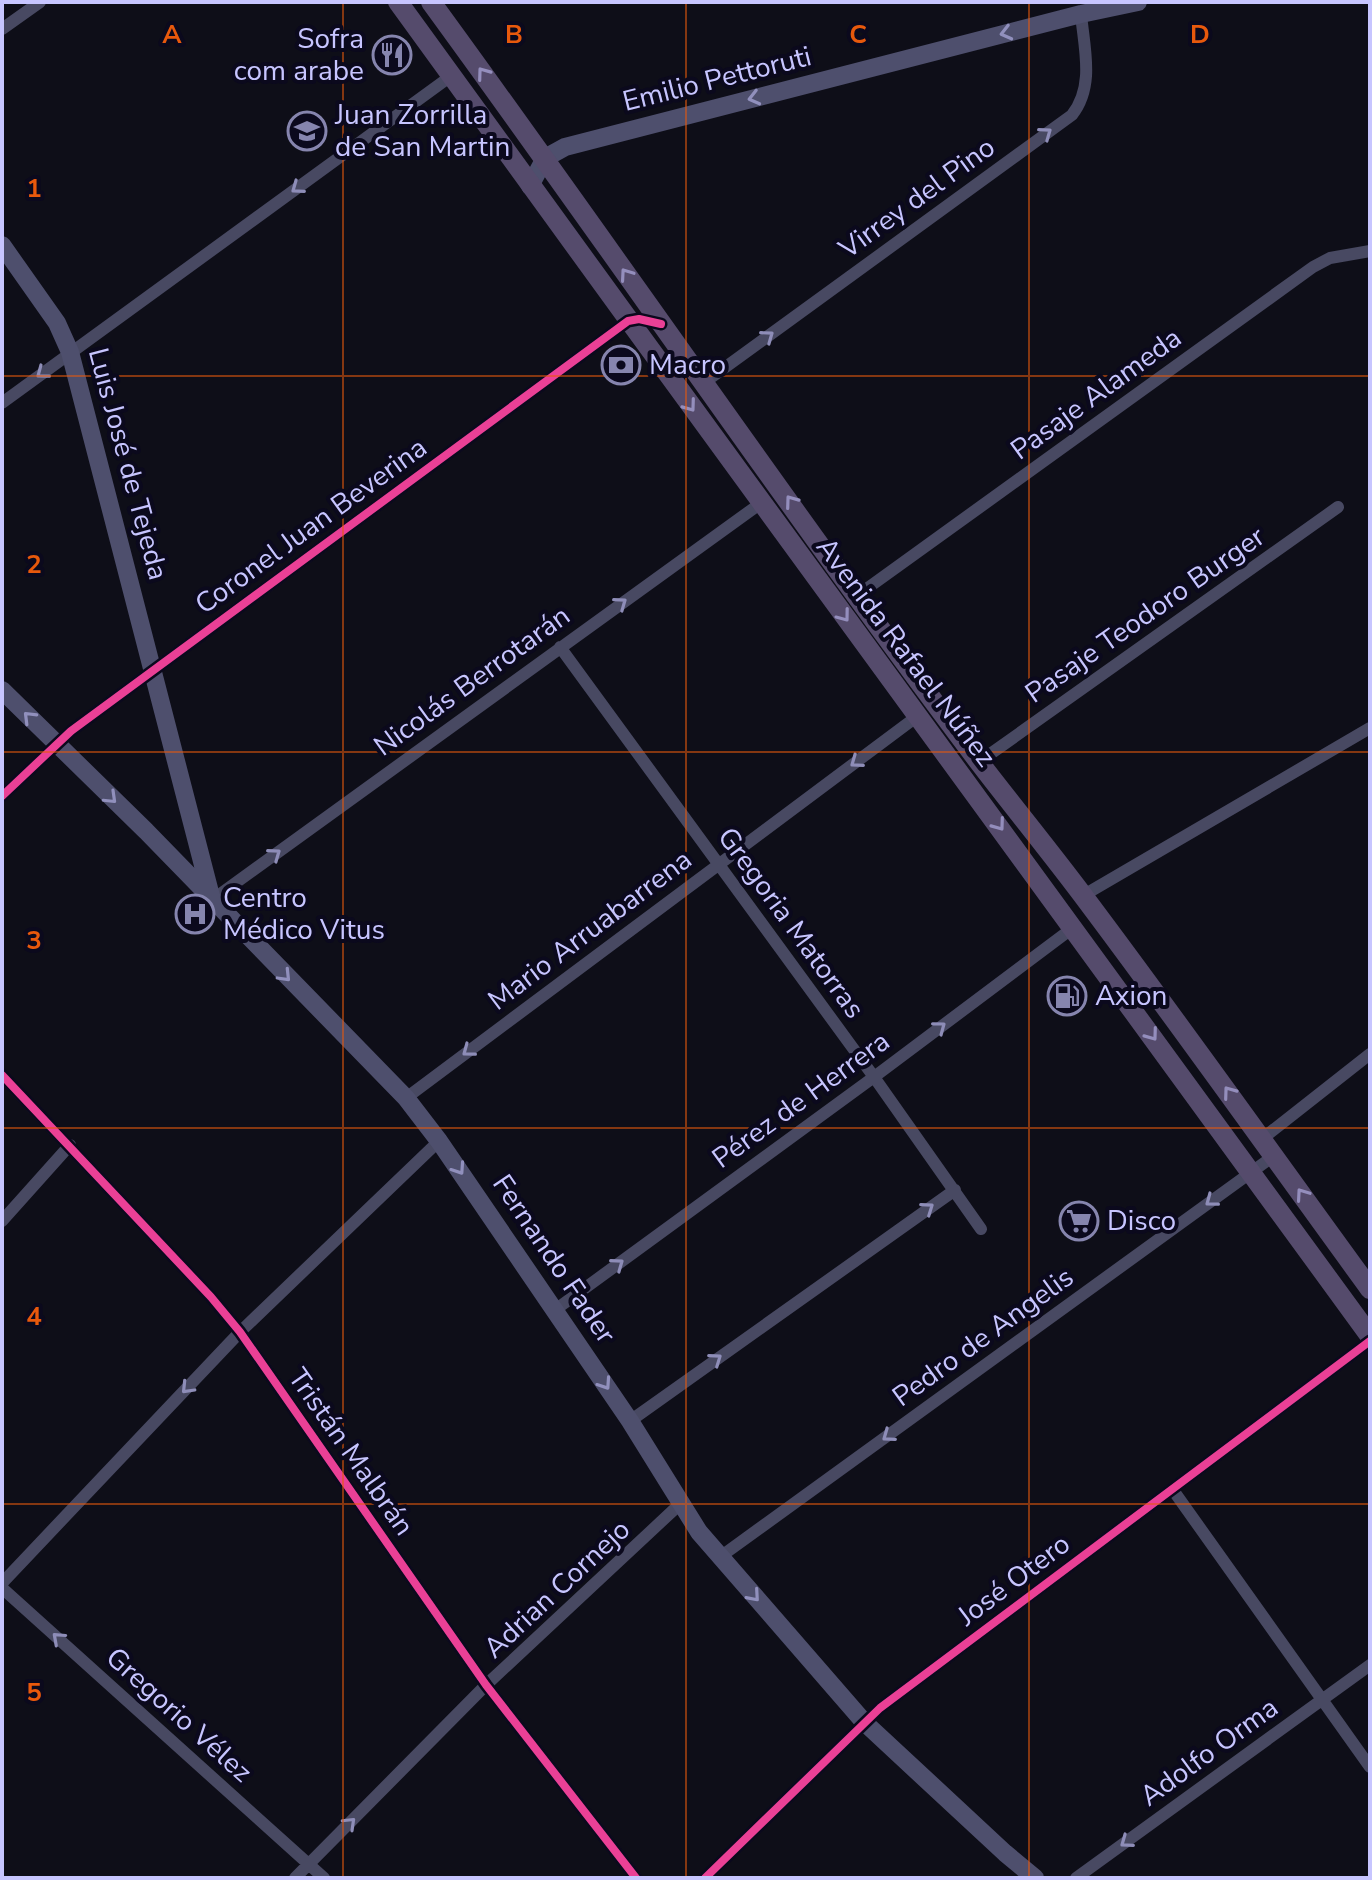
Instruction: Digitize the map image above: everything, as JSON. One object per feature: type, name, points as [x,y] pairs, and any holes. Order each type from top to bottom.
[{"type":"main road","name":"Avenida Rafael Núñez","points":[[398,2],[761,503],[1074,927],[1370,1338]]},
{"type":"main road","name":"Avenida Rafael Núñez","points":[[431,2],[979,762],[1084,895],[1370,1289]]},
{"type":"main road","name":"Emilio Pettoruti","points":[[545,158],[565,147],[1082,8],[1138,2]]},
{"type":"main road","points":[[530,186],[545,158]]},
{"type":"main road","name":"Luis José de Tejeda","points":[[2,245],[57,323],[70,352],[212,900]]},
{"type":"main road","name":"Fernando Fader","points":[[2,690],[406,1098],[555,1310],[630,1421],[680,1504],[720,1557],[864,1722],[1035,1878]]},
{"type":"street","points":[[2,29],[40,2]]},
{"type":"street","name":"Virrey del Pino","points":[[705,382],[1072,115],[1081,104],[1086,90],[1082,8]]},
{"type":"street","points":[[2,403],[451,76]]},
{"type":"street","name":"Pasaje Alameda","points":[[858,595],[1313,267],[1330,258],[1370,251]]},
{"type":"street","points":[[628,321],[639,319],[661,324]]},
{"type":"street","name":"Coronel Juan Beverina","points":[[2,796],[55,744],[628,321]]},
{"type":"street","name":"Nicolás Berrotarán","points":[[212,900],[761,503]]},
{"type":"street","name":"Pasaje Teodoro Burger","points":[[979,762],[1338,507]]},
{"type":"street","name":"Gregoria Matorras","points":[[560,647],[981,1229]]},
{"type":"street","name":"Mario Arruabarrena","points":[[406,1098],[919,715]]},
{"type":"street","points":[[1084,895],[1370,728]]},
{"type":"street","name":"Pérez de Herrera","points":[[555,1310],[1074,927]]},
{"type":"street","points":[[1263,1138],[1370,1054]]},
{"type":"street","name":"Tristán Malbrán","points":[[2,1075],[211,1297],[240,1332],[486,1685],[636,1878]]},
{"type":"street","points":[[2,1585],[240,1332],[439,1141]]},
{"type":"street","points":[[2,1221],[70,1145]]},
{"type":"street","name":"Pedro de Angelis","points":[[720,1557],[1275,1155]]},
{"type":"street","points":[[630,1421],[955,1190]]},
{"type":"street","name":"José Otero","points":[[705,1878],[864,1722],[1370,1338]]},
{"type":"street","points":[[1173,1490],[1370,1767]]},
{"type":"street","name":"Adrian Cornejo","points":[[295,1878],[486,1685],[680,1504]]},
{"type":"street","name":"Gregorio Vélez","points":[[2,1585],[324,1878]]},
{"type":"street","name":"Adolfo Orma","points":[[1076,1878],[1370,1665]]},
{"type":"cycle path","points":[[2,796],[71,731],[628,321],[639,319],[661,324]]},
{"type":"cycle path","points":[[2,1075],[211,1297],[240,1332],[486,1685],[636,1878]]},
{"type":"cycle path","points":[[705,1878],[880,1708],[1370,1341]]},
{"type":"place","name":"Sofra com arabe","points":[[392,55]]},
{"type":"place","name":"Juan Zorrilla de San Martin","points":[[307,131]]},
{"type":"place","name":"Macro","points":[[621,365]]},
{"type":"place","name":"Centro Médico Vitus","points":[[195,914]]},
{"type":"place","name":"Axion","points":[[1067,996]]},
{"type":"place","name":"Disco","points":[[1079,1221]]}]
